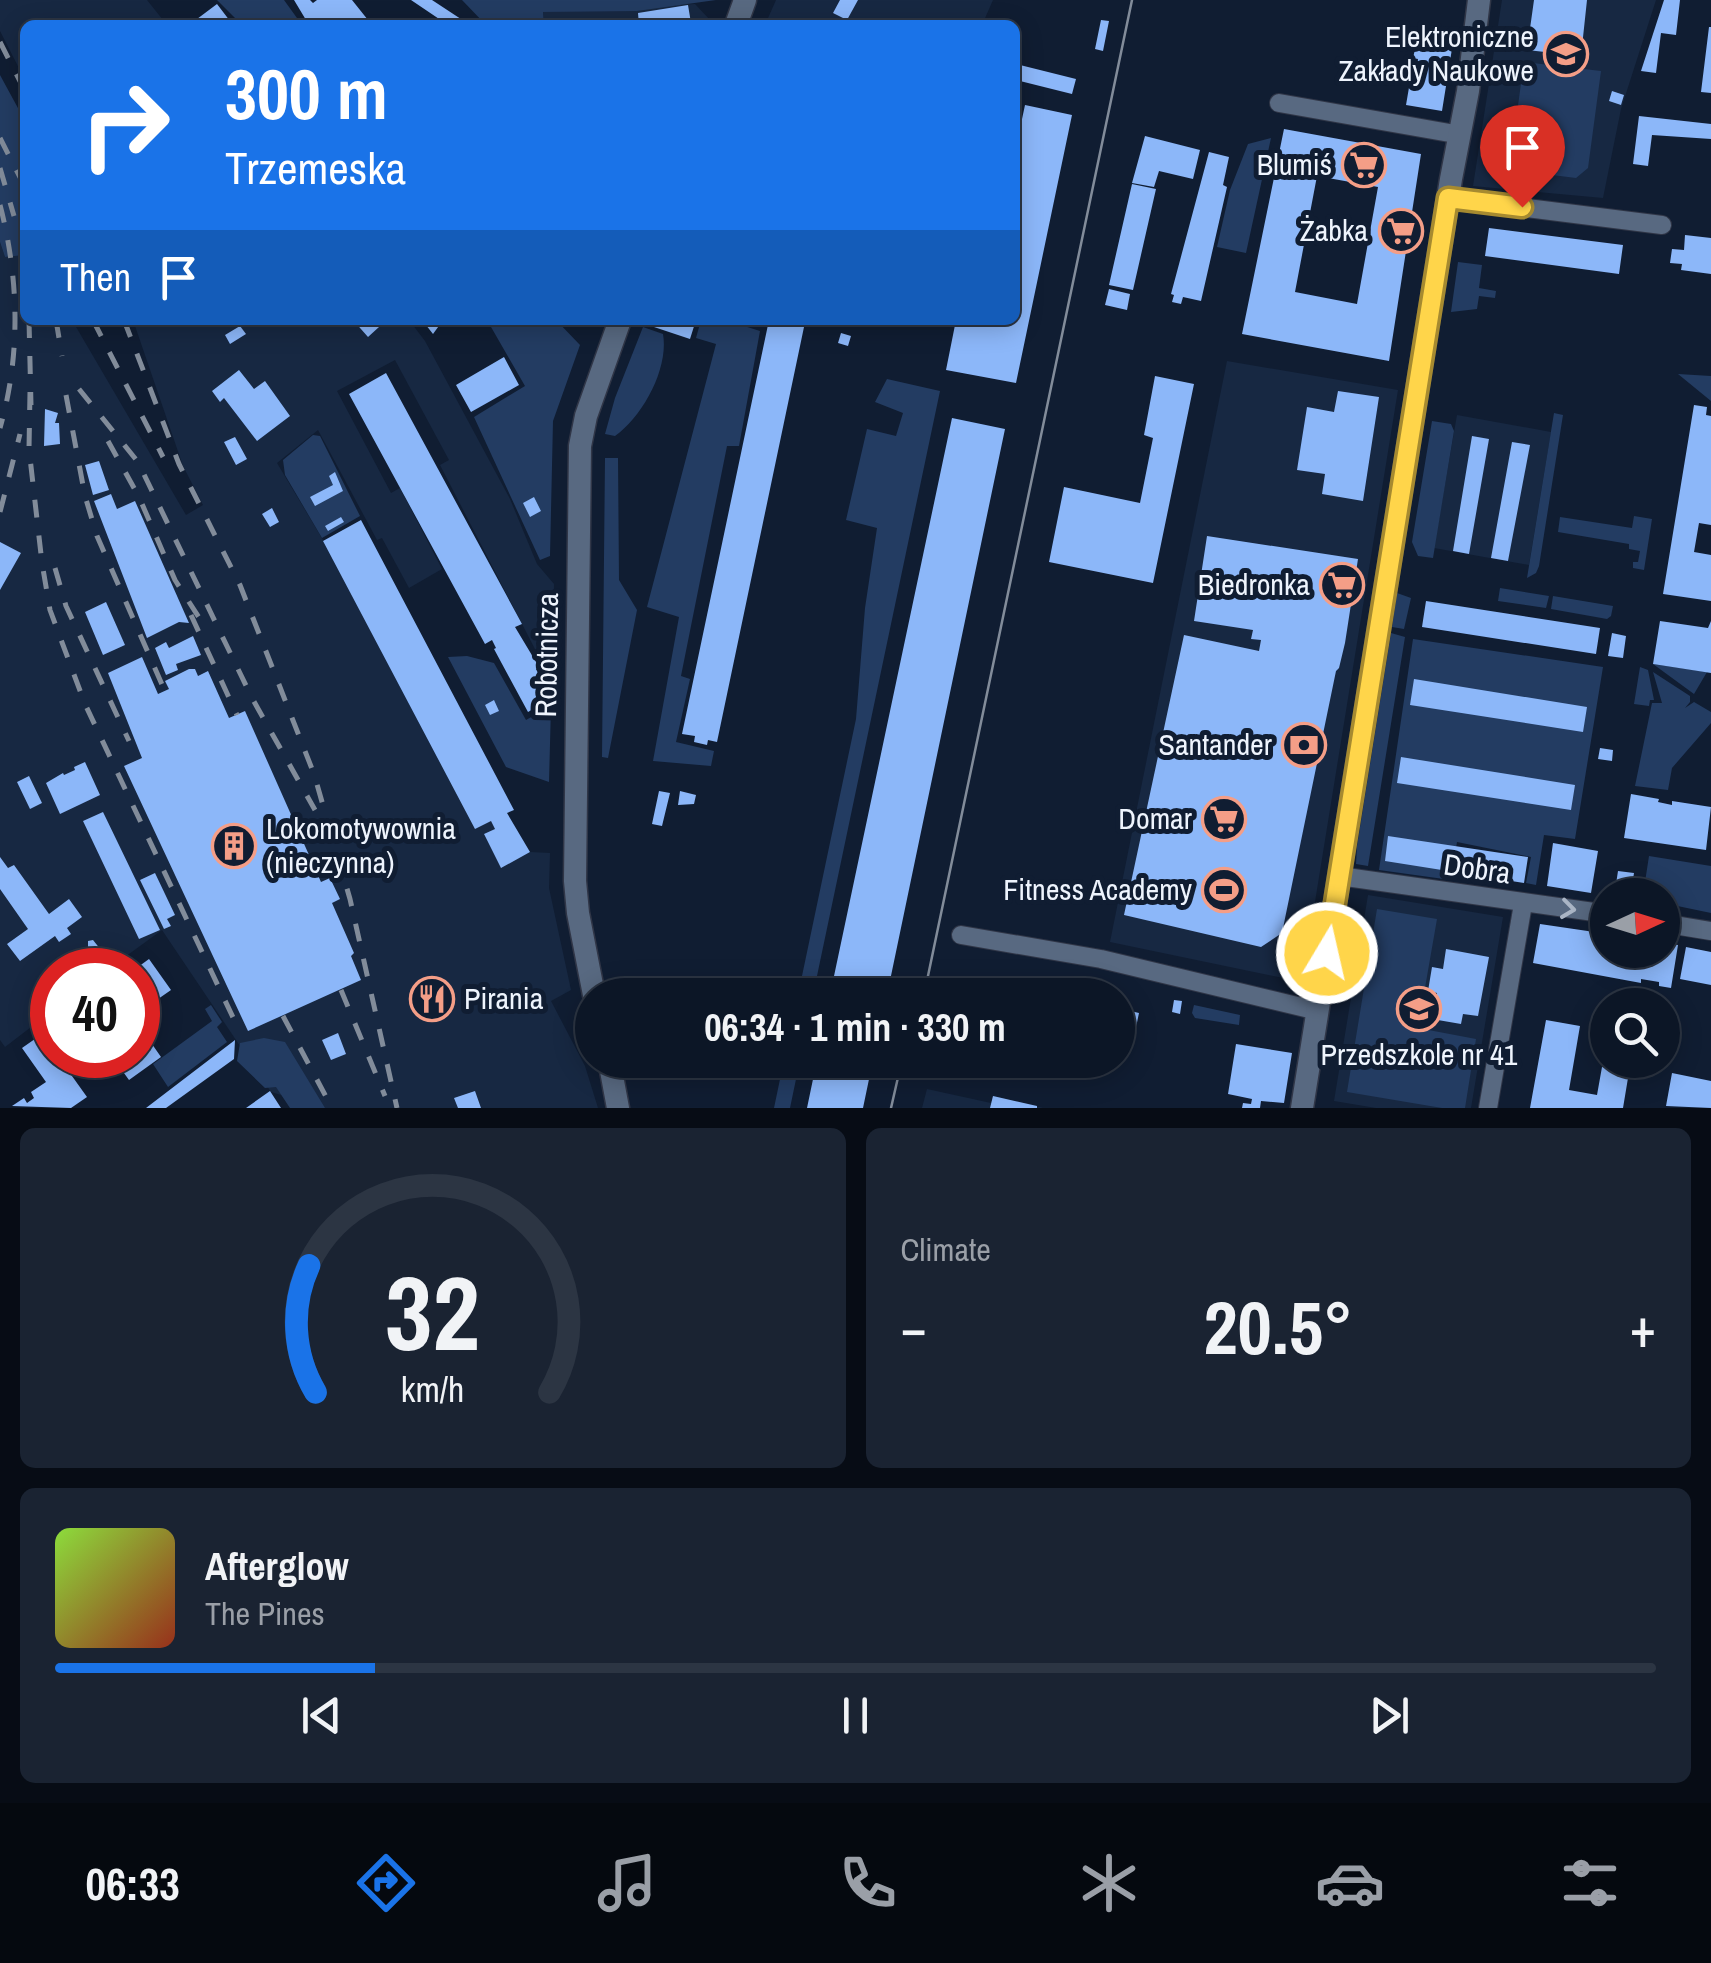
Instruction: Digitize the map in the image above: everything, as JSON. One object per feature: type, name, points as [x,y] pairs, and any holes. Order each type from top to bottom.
[{"type":"street","points":[[1302,1108],[1461,135],[1479,0]]},
{"type":"street","points":[[1279,104],[1461,135]]},
{"type":"street","points":[[1448,198],[1662,225]]},
{"type":"street","name":"Robotnicza","points":[[591,978],[575,881],[580,446],[586,416],[618,325]]},
{"type":"street","name":"Dobra","points":[[1339,876],[1590,912]]},
{"type":"street","points":[[1488,1108],[1523,904]]},
{"type":"street","points":[[1680,926],[1711,931]]},
{"type":"street","points":[[961,934],[1102,959],[1318,1011]]},
{"type":"street","points":[[612,1078],[618,1108]]},
{"type":"shaded area","points":[[0,0],[147,0],[163,20],[20,20],[20,70],[0,31]]},
{"type":"shaded area","points":[[217,0],[284,0],[298,20],[237,20]]},
{"type":"shaded area","points":[[462,0],[716,0],[637,11],[543,12],[544,20],[481,20]]},
{"type":"shaded area","points":[[776,0],[993,0],[984,20],[767,20]]},
{"type":"shaded area","name":"Elektroniczne Zakłady Naukowe","points":[[1502,0],[1656,0],[1621,109],[1603,198],[1473,186]]},
{"type":"shaded area","points":[[695,4],[710,20],[544,20],[543,12]]},
{"type":"shaded area","points":[[1524,62],[1601,71],[1588,168],[1576,178],[1520,171],[1511,156]]},
{"type":"shaded area","points":[[0,75],[20,112],[20,256],[5,257],[0,242]]},
{"type":"shaded area","points":[[1271,138],[1246,253],[1217,247],[1230,190],[1248,144]]},
{"type":"shaded area","points":[[0,242],[5,257],[20,256],[20,325],[75,325],[186,515],[203,505],[183,466],[135,325],[413,325],[510,499],[537,564],[554,584],[553,684],[440,465],[449,460],[395,360],[337,391],[391,493],[400,488],[442,569],[409,588],[382,538],[377,540],[318,430],[277,463],[491,821],[495,829],[484,835],[501,867],[530,852],[550,853],[549,888],[571,990],[551,1001],[575,1047],[575,1078],[589,1078],[598,1108],[325,1108],[271,1092],[162,930],[137,948],[30,948],[30,1028],[5,1047],[0,1040]]},
{"type":"shaded area","points":[[1458,262],[1482,265],[1479,288],[1496,291],[1495,298],[1479,296],[1477,309],[1451,312]]},
{"type":"shaded area","points":[[490,325],[561,325],[580,345],[553,421],[550,556],[540,560],[474,417],[525,386]]},
{"type":"shaded area","points":[[700,325],[741,325],[760,331],[739,446],[727,446],[681,676],[690,679],[676,742],[714,751],[711,766],[653,761],[679,617],[647,607],[716,344],[696,338]]},
{"type":"shaded area","points":[[643,327],[663,334],[658,376],[644,404],[625,427],[615,436],[605,434],[615,398]]},
{"type":"shaded area","points":[[1227,361],[1398,390],[1302,982],[1110,942]]},
{"type":"shaded area","points":[[1678,374],[1711,376],[1711,401]]},
{"type":"shaded area","points":[[887,379],[940,391],[817,978],[802,978],[856,719],[865,608],[877,528],[846,520],[867,429],[896,436],[903,413],[875,402]]},
{"type":"shaded area","points":[[1554,413],[1563,415],[1539,566],[1527,578]]},
{"type":"shaded area","points":[[1457,415],[1551,432],[1529,565],[1434,548]]},
{"type":"shaded area","points":[[1432,421],[1451,424],[1454,431],[1433,558],[1418,556],[1412,542]]},
{"type":"shaded area","points":[[313,435],[320,436],[360,516],[322,538],[285,475],[283,460]]},
{"type":"shaded area","points":[[605,458],[618,458],[619,580],[637,610],[608,758],[602,757]]},
{"type":"shaded area","points":[[1634,516],[1652,519],[1644,570],[1633,568],[1640,551],[1629,549],[1629,544],[1558,532],[1560,517],[1632,528]]},
{"type":"shaded area","points":[[1500,588],[1549,596],[1546,608],[1498,601]]},
{"type":"shaded area","points":[[1397,593],[1411,598],[1404,629],[1392,627]]},
{"type":"shaded area","points":[[1553,596],[1613,606],[1611,616],[1607,619],[1551,609]]},
{"type":"shaded area","points":[[1391,633],[1405,637],[1368,866],[1356,864],[1357,846]]},
{"type":"shaded area","points":[[1413,639],[1603,667],[1575,839],[1544,835],[1536,885],[1526,883],[1531,857],[1457,842],[1451,880],[1379,870]]},
{"type":"shaded area","points":[[467,656],[494,663],[526,720],[551,706],[549,782],[506,767],[448,657]]},
{"type":"shaded area","points":[[1653,664],[1707,672],[1694,694]]},
{"type":"shaded area","points":[[1640,667],[1648,670],[1654,700],[1650,700],[1649,706],[1634,704]]},
{"type":"shaded area","points":[[1653,672],[1690,696],[1685,708],[1694,702],[1711,712],[1711,723],[1672,768],[1668,790],[1635,786],[1652,703],[1662,703]]},
{"type":"shaded area","points":[[1649,856],[1711,866],[1711,913],[1680,907],[1680,878],[1646,878]]},
{"type":"shaded area","name":"Przedszkole nr 41","points":[[1368,895],[1503,917],[1471,1108],[1376,1108],[1334,1101]]},
{"type":"shaded area","points":[[1377,909],[1437,919],[1418,1028],[1476,1039],[1465,1108],[1442,1108],[1347,1092]]},
{"type":"shaded area","points":[[211,1005],[222,1022],[217,1027],[227,1042],[168,1087],[160,1075],[160,1059],[212,1021],[205,1009]]},
{"type":"shaded area","points":[[1194,1005],[1240,1015],[1239,1025],[1195,1018]]},
{"type":"shaded area","points":[[264,1038],[285,1042],[325,1108],[290,1108],[276,1087],[265,1088],[237,1061],[240,1043]]},
{"type":"shaded area","points":[[780,1078],[796,1078],[790,1108],[774,1108]]},
{"type":"shaded area","points":[[927,1089],[991,1103],[993,1096],[1043,1108],[922,1108]]},
{"type":"building","points":[[294,0],[352,0],[368,20],[306,20]]},
{"type":"building","points":[[411,0],[432,0],[462,20],[441,20]]},
{"type":"building","points":[[840,0],[858,0],[847,20],[833,13]]},
{"type":"building","points":[[1534,0],[1587,0],[1581,56],[1527,50]]},
{"type":"building","points":[[1664,0],[1680,0],[1676,35],[1661,33],[1656,73],[1641,71]]},
{"type":"building","points":[[217,4],[229,20],[196,20]]},
{"type":"building","points":[[688,5],[690,20],[639,20],[638,13]]},
{"type":"building","points":[[1101,20],[1109,21],[1103,51],[1095,49]]},
{"type":"building","points":[[1423,25],[1455,30],[1442,111],[1406,105]]},
{"type":"building","points":[[1711,27],[1711,93],[1701,92]]},
{"type":"building","points":[[1020,65],[1076,79],[1072,94],[1020,81]]},
{"type":"building","points":[[1612,91],[1624,95],[1621,105],[1609,101]]},
{"type":"building","points":[[1025,105],[1072,115],[1016,383],[946,370],[955,325],[1020,325],[1020,128]]},
{"type":"building","points":[[1639,116],[1711,124],[1711,139],[1652,135],[1648,166],[1633,164]]},
{"type":"building","points":[[1284,129],[1421,154],[1389,361],[1242,334]],"holes":[[[1317,176],[1378,187],[1357,304],[1295,292]]]},
{"type":"building","points":[[1145,136],[1200,150],[1193,179],[1159,171],[1154,187],[1132,183]]},
{"type":"building","points":[[1209,152],[1229,157],[1223,185],[1227,187],[1201,301],[1183,297],[1181,304],[1172,302],[1171,294]]},
{"type":"building","points":[[1132,184],[1156,189],[1133,290],[1109,285]]},
{"type":"building","points":[[1489,228],[1623,245],[1619,274],[1485,256]]},
{"type":"building","points":[[1685,235],[1711,238],[1711,274],[1681,270],[1682,264],[1670,263],[1672,249],[1684,250]]},
{"type":"building","points":[[1109,289],[1130,294],[1127,310],[1105,305]]},
{"type":"building","points":[[357,325],[377,325],[368,337]]},
{"type":"building","points":[[648,325],[694,325],[690,339]]},
{"type":"building","points":[[768,325],[804,327],[717,742],[708,740],[707,745],[694,742],[695,736],[682,734]]},
{"type":"building","points":[[240,326],[246,334],[230,344],[225,335]]},
{"type":"building","points":[[841,333],[851,336],[848,346],[838,343]]},
{"type":"building","points":[[504,357],[519,385],[471,412],[456,385]]},
{"type":"building","points":[[239,370],[254,389],[265,381],[290,416],[257,441],[224,398],[220,402],[212,391]]},
{"type":"building","points":[[386,373],[522,624],[515,627],[539,667],[536,669],[551,699],[528,712],[492,640],[485,644],[349,394]]},
{"type":"building","points":[[1155,376],[1194,384],[1153,583],[1049,562],[1064,487],[1140,503],[1153,438],[1144,435]]},
{"type":"building","points":[[1338,391],[1379,397],[1363,501],[1322,494],[1325,474],[1297,470],[1307,407],[1334,412]]},
{"type":"building","points":[[1694,405],[1707,407],[1706,415],[1711,416],[1711,525],[1699,523],[1694,552],[1711,555],[1711,601],[1663,594]]},
{"type":"building","points":[[45,409],[58,413],[55,423],[59,423],[60,444],[44,446]]},
{"type":"building","points":[[952,418],[1005,429],[891,978],[834,978]]},
{"type":"building","points":[[1472,436],[1489,439],[1469,554],[1453,551]]},
{"type":"building","points":[[235,437],[247,459],[236,465],[224,442]]},
{"type":"building","points":[[1512,442],[1530,445],[1508,561],[1491,558]]},
{"type":"building","points":[[99,461],[109,490],[93,495],[85,465]]},
{"type":"building","points":[[335,472],[343,491],[315,506],[310,497],[333,485],[329,476]]},
{"type":"building","points":[[111,494],[117,509],[135,501],[189,623],[179,622],[147,638],[94,501]]},
{"type":"building","points":[[534,497],[541,511],[530,517],[523,503]]},
{"type":"building","points":[[272,508],[279,522],[270,527],[262,514]]},
{"type":"building","points":[[341,517],[344,522],[328,531],[325,526]]},
{"type":"building","points":[[361,520],[514,810],[507,813],[530,852],[501,868],[484,834],[495,829],[491,821],[475,829],[323,541]]},
{"type":"building","name":"Domar","points":[[1207,536],[1358,559],[1345,643],[1282,933],[1261,947],[1124,915],[1184,635],[1259,651],[1261,640],[1251,639],[1253,630],[1194,621]]},
{"type":"building","points":[[0,542],[21,553],[0,590]]},
{"type":"building","points":[[1426,601],[1600,628],[1596,654],[1422,627]]},
{"type":"building","points":[[106,602],[125,645],[103,655],[85,612]]},
{"type":"building","points":[[1660,621],[1708,628],[1711,621],[1711,673],[1653,664]]},
{"type":"building","points":[[1612,633],[1626,636],[1623,658],[1608,656]]},
{"type":"building","points":[[193,636],[201,655],[176,664],[178,670],[166,675],[155,648],[166,642],[169,648]]},
{"type":"building","name":"Lokomotywownia (nieczynna)","points":[[142,657],[158,694],[169,689],[165,681],[189,669],[195,669],[198,676],[208,671],[229,718],[245,711],[321,882],[330,878],[340,899],[332,903],[361,980],[248,1031],[124,766],[142,758],[108,673]]},
{"type":"building","points":[[1414,679],[1587,707],[1583,732],[1410,705]]},
{"type":"building","points":[[494,700],[499,711],[490,715],[485,705]]},
{"type":"building","points":[[1600,748],[1613,750],[1612,761],[1598,759]]},
{"type":"building","points":[[1401,757],[1575,785],[1571,810],[1397,783]]},
{"type":"building","points":[[85,762],[100,795],[60,814],[46,783]]},
{"type":"building","points":[[29,776],[42,803],[30,809],[17,782]]},
{"type":"building","points":[[659,791],[670,793],[662,826],[652,824]]},
{"type":"building","points":[[680,791],[696,795],[694,804],[678,805]]},
{"type":"building","points":[[1631,794],[1672,805],[1672,801],[1711,807],[1706,850],[1624,838]]},
{"type":"building","points":[[103,812],[160,930],[139,939],[83,821]]},
{"type":"building","points":[[1388,836],[1528,857],[1524,883],[1385,861]]},
{"type":"building","points":[[1553,843],[1598,851],[1590,893],[1547,886]]},
{"type":"building","points":[[0,857],[8,868],[14,865],[49,914],[69,899],[82,917],[67,928],[71,934],[59,942],[55,936],[38,948],[30,948],[30,954],[20,961],[7,944],[28,929],[0,889]]},
{"type":"building","points":[[1618,871],[1634,873],[1633,878],[1617,878]]},
{"type":"building","points":[[155,873],[175,915],[167,919],[171,926],[164,929],[140,880]]},
{"type":"building","points":[[1540,924],[1590,931],[1590,968],[1674,968],[1671,988],[1659,986],[1659,982],[1641,979],[1641,983],[1533,963]]},
{"type":"building","points":[[93,940],[99,948],[88,948],[88,941]]},
{"type":"building","points":[[1686,947],[1711,952],[1711,985],[1680,979]]},
{"type":"building","points":[[1446,949],[1489,957],[1478,1016],[1463,1014],[1461,1024],[1432,1019],[1437,993],[1428,991],[1432,967],[1443,969]]},
{"type":"building","points":[[160,974],[171,990],[160,998]]},
{"type":"building","points":[[1174,1000],[1182,1001],[1180,1014],[1172,1012]]},
{"type":"building","points":[[1546,1020],[1580,1026],[1569,1090],[1597,1095],[1600,1078],[1628,1078],[1623,1108],[1530,1108]]},
{"type":"building","points":[[338,1033],[346,1054],[331,1060],[322,1040]]},
{"type":"building","points":[[235,1040],[234,1059],[166,1108],[146,1108]]},
{"type":"building","points":[[30,1042],[30,1059],[22,1048]]},
{"type":"building","points":[[1236,1044],[1292,1053],[1284,1103],[1261,1101],[1260,1108],[1242,1108],[1243,1103],[1251,1104],[1252,1099],[1228,1094]]},
{"type":"building","points":[[1680,1075],[1711,1081],[1711,1108],[1666,1106],[1671,1078],[1680,1078]]},
{"type":"building","points":[[43,1078],[73,1078],[87,1097],[71,1108],[12,1106],[24,1098],[27,1103],[34,1098],[31,1092],[46,1082]]},
{"type":"building","points":[[813,1078],[869,1078],[863,1108],[807,1108]]},
{"type":"building","points":[[270,1091],[281,1108],[246,1108]]},
{"type":"building","points":[[475,1091],[481,1108],[458,1108],[454,1098]]},
{"type":"building","points":[[993,1096],[1037,1106],[1037,1108],[990,1108]]},
{"type":"tram line","points":[[928,978],[1132,0]]},
{"type":"tram line","points":[[891,1108],[898,1078]]},
{"type":"railway","points":[[0,42],[20,81]]},
{"type":"railway","points":[[0,138],[20,177]]},
{"type":"railway","points":[[0,168],[14,216]]},
{"type":"railway","points":[[0,205],[11,260],[15,316],[12,373],[0,428]]},
{"type":"railway","points":[[29,325],[31,405]]},
{"type":"railway","points":[[57,325],[62,356]]},
{"type":"railway","points":[[96,325],[163,457]]},
{"type":"railway","points":[[126,325],[179,464],[240,585],[314,774],[350,899],[397,1108]]},
{"type":"railway","points":[[79,389],[138,462],[252,698],[315,810]]},
{"type":"railway","points":[[30,392],[29,449],[50,610],[85,704],[238,1028]]},
{"type":"railway","points":[[66,395],[85,496],[97,536],[164,689]]},
{"type":"railway","points":[[0,512],[20,434]]},
{"type":"railway","points":[[108,441],[139,497],[175,580],[205,627]]},
{"type":"railway","points":[[55,568],[66,606],[129,741]]},
{"type":"railway","points":[[191,615],[237,715]]},
{"type":"railway","points":[[341,990],[385,1096]]},
{"type":"railway","points":[[283,1016],[332,1108]]},
{"type":"place","name":"Elektroniczne Zakłady Naukowe","points":[[1566,54]]},
{"type":"place","name":"Blumiś","points":[[1364,165]]},
{"type":"place","name":"Żabka","points":[[1401,231]]},
{"type":"place","name":"Biedronka","points":[[1342,585]]},
{"type":"place","name":"Santander","points":[[1304,745]]},
{"type":"place","name":"Domar","points":[[1224,819]]},
{"type":"place","name":"Lokomotywownia (nieczynna)","points":[[234,846]]},
{"type":"place","name":"Fitness Academy","points":[[1224,890]]},
{"type":"place","name":"Pirania","points":[[432,999]]},
{"type":"place","name":"Przedszkole nr 41","points":[[1419,1009]]},
{"type":"route","points":[[1327,953],[1448,198],[1522,207]]}]
